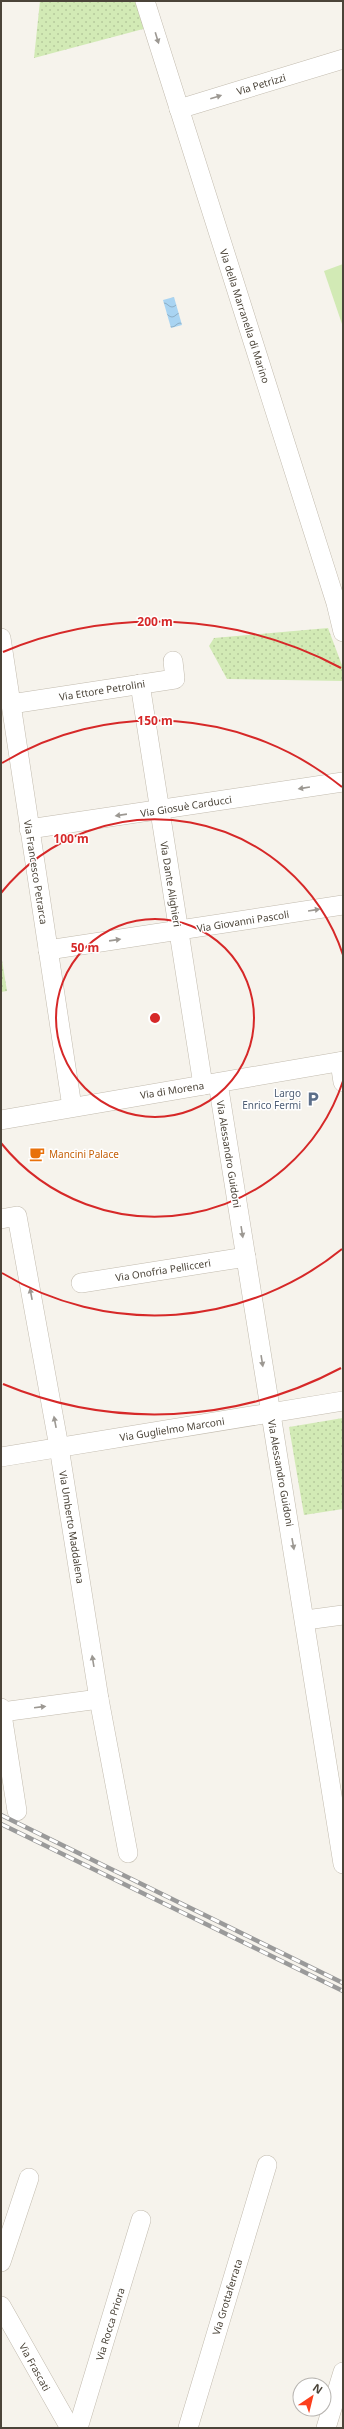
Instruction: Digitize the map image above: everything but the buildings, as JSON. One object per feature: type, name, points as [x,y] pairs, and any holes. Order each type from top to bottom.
[{"type":"street","name":"Via della Marranella di Marino","points":[[145,1],[336,603],[343,632]]},
{"type":"street","name":"Via Petrizzi","points":[[179,109],[343,59]]},
{"type":"street","name":"Via Francesco Petrarca","points":[[1,638],[72,1107]]},
{"type":"street","name":"Via Ettore Petrolini","points":[[10,704],[176,679],[172,661]]},
{"type":"street","name":"Via Dante Alighieri","points":[[140,684],[178,931],[210,1084]]},
{"type":"street","name":"Via Giosuè Carducci","points":[[29,829],[343,782]]},
{"type":"street","name":"Via Giovanni Pascoli","points":[[48,950],[343,905]]},
{"type":"street","name":"Via di Morena","points":[[1,1120],[341,1062]]},
{"type":"street","points":[[341,1062],[343,1082]]},
{"type":"street","name":"Via Alessandro Guidoni","points":[[210,1084],[246,1257],[306,1620],[343,1864]]},
{"type":"street","name":"Via Umberto Maddalena","points":[[1,1219],[17,1216],[59,1447],[99,1699],[128,1853]]},
{"type":"street","name":"Via Onofria Pellicceri","points":[[81,1283],[246,1257]]},
{"type":"street","name":"Via Guglielmo Marconi","points":[[1,1457],[343,1401]]},
{"type":"street","points":[[306,1620],[343,1616]]},
{"type":"street","points":[[17,1811],[1,1710],[99,1699]]},
{"type":"street","name":"Via Grottaferrata","points":[[188,2428],[267,2165]]},
{"type":"street","points":[[1,2262],[29,2178]]},
{"type":"street","name":"Via Rocca Priora","points":[[78,2428],[141,2220]]},
{"type":"street","name":"Via Frascati","points":[[1,2306],[70,2428]]},
{"type":"street","points":[[326,2428],[343,2372]]},
{"type":"green space","points":[[40,1],[139,1],[147,28],[34,58]]},
{"type":"green space","points":[[343,264],[343,327],[324,271]]},
{"type":"green space","points":[[328,628],[343,668],[343,681],[227,679],[209,646],[214,638]]},
{"type":"green space","points":[[1,954],[7,991],[1,992]]},
{"type":"green space","points":[[343,1418],[343,1509],[304,1515],[289,1427]]},
{"type":"water","points":[[174,297],[182,325],[171,328],[163,300]]},
{"type":"railway","points":[[1,1815],[343,1983]]},
{"type":"railway","points":[[1,1824],[343,1991]]},
{"type":"place","name":"Largo Enrico Fermi","points":[[313,1099]]},
{"type":"place","name":"Mancini Palace","points":[[37,1154]]}]
